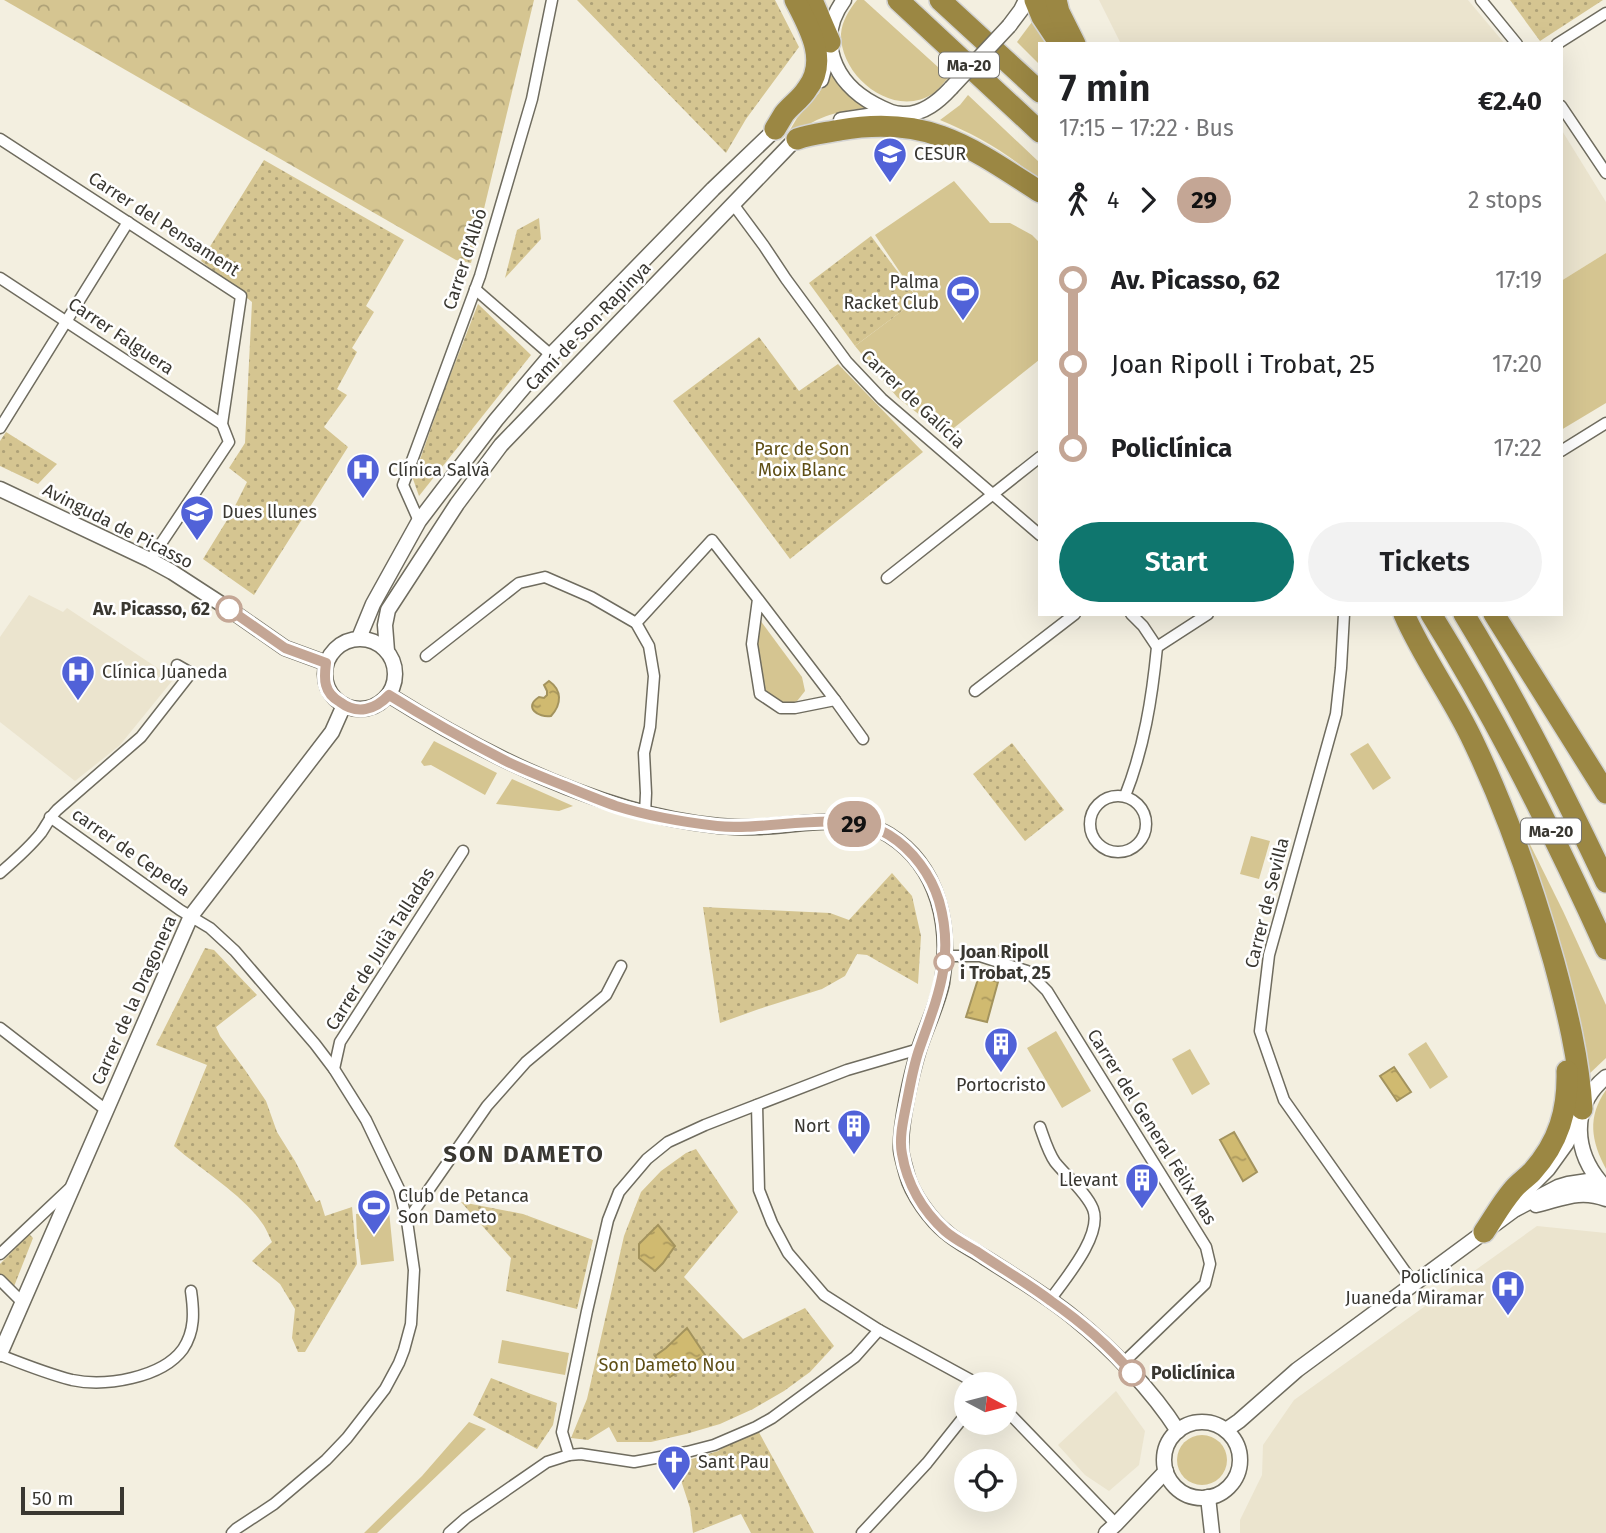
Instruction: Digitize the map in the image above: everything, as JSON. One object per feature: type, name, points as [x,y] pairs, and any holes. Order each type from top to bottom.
[{"type":"highway","points":[[775,129],[785,113],[811,85],[816,68],[814,43],[795,0]]},
{"type":"highway","points":[[811,0],[830,45]]},
{"type":"highway","name":"Ma-20","points":[[898,0],[1038,130]]},
{"type":"highway","name":"Ma-20","points":[[940,0],[1038,90]]},
{"type":"highway","points":[[1035,0],[1042,17],[1059,42]]},
{"type":"highway","points":[[1056,0],[1074,42]]},
{"type":"highway","points":[[903,114],[950,129],[978,144],[1011,165],[1038,189]]},
{"type":"highway","points":[[797,139],[870,126],[917,129],[966,146],[1038,190]]},
{"type":"highway","points":[[1405,616],[1462,718],[1490,778],[1525,869],[1550,947],[1574,1044],[1582,1112]]},
{"type":"highway","name":"Ma-20","points":[[1432,616],[1523,775],[1606,949]]},
{"type":"highway","name":"Ma-20","points":[[1465,616],[1549,765],[1606,882]]},
{"type":"highway","points":[[1495,616],[1606,793]]},
{"type":"highway","points":[[1484,1233],[1513,1190],[1544,1156],[1555,1137],[1564,1112],[1567,1090],[1566,1052],[1550,947]]},
{"type":"street","name":"Carrer d'Albó","points":[[419,521],[403,485],[475,289],[531,99],[552,0]]},
{"type":"street","name":"Camí de Son Rapinya","points":[[359,638],[373,604],[419,521],[496,420],[551,355],[816,89],[824,71],[832,24],[844,0]]},
{"type":"street","points":[[830,45],[841,76],[855,91],[880,107],[903,114],[928,108],[951,88],[1009,26],[1026,0]]},
{"type":"street","points":[[1481,0],[1515,42]]},
{"type":"street","points":[[1560,42],[1606,13]]},
{"type":"street","points":[[1563,109],[1606,173]]},
{"type":"street","name":"Camí de Son Rapinya","points":[[387,651],[385,625],[388,610],[446,521],[501,445],[797,139],[842,120],[881,114],[903,114]]},
{"type":"street","name":"Carrer del Pensament","points":[[0,139],[241,296],[222,424],[229,442],[150,560]]},
{"type":"street","name":"Carrer de Galícia","points":[[733,204],[846,362],[882,399],[1038,532]]},
{"type":"street","points":[[0,428],[128,222]]},
{"type":"street","name":"Carrer Falguera","points":[[0,278],[222,424]]},
{"type":"street","points":[[475,289],[551,355]]},
{"type":"street","points":[[1563,450],[1606,424]]},
{"type":"street","points":[[887,578],[1038,459]]},
{"type":"street","name":"Avinguda de Picasso","points":[[0,489],[150,560],[285,648],[326,663]]},
{"type":"street","points":[[636,623],[712,540],[863,739]]},
{"type":"street","points":[[426,656],[519,583],[545,577],[591,597],[636,623],[649,646],[654,676],[650,727],[644,753],[645,814]]},
{"type":"street","points":[[758,598],[752,644],[760,694],[781,708],[835,700]]},
{"type":"street","points":[[975,691],[1071,616]]},
{"type":"street","points":[[1125,796],[1137,765],[1146,726],[1157,648],[1133,616]]},
{"type":"street","points":[[1157,648],[1205,616]]},
{"type":"street","name":"Carrer de Sevilla","points":[[1344,616],[1336,714],[1269,955],[1260,1031],[1284,1100],[1414,1284]]},
{"type":"street","points":[[369,639],[387,651],[393,661],[394,684],[382,702],[362,710],[352,709],[333,698],[326,687],[324,675],[326,663],[338,645],[348,640],[369,639]]},
{"type":"street","points":[[0,873],[41,832],[50,817],[141,737],[191,673],[177,665]]},
{"type":"street","points":[[389,695],[506,761],[603,802],[645,814],[719,826],[757,827],[840,822],[869,826],[890,836],[914,857],[935,888],[946,945],[941,985],[931,1021],[919,1049],[903,1124],[901,1151],[908,1180],[923,1206],[946,1233],[1050,1300],[1103,1342],[1170,1418],[1178,1431]]},
{"type":"street","name":"Carrer de la Dragonera","points":[[0,1354],[191,916],[332,732],[344,705]]},
{"type":"street","points":[[1125,796],[1134,800],[1145,814],[1145,833],[1134,847],[1116,852],[1100,845],[1094,838],[1090,820],[1099,803],[1107,798],[1125,796]]},
{"type":"street","name":"carrer de Cepeda","points":[[50,817],[211,928],[235,951],[334,1069],[366,1120],[400,1189],[414,1270],[411,1324],[404,1350],[385,1389],[326,1460],[274,1504],[231,1532]]},
{"type":"street","name":"Carrer de Julià Talladas","points":[[334,1069],[340,1042],[463,851]]},
{"type":"street","name":"Carrer del General Fèlix Mas","points":[[945,956],[980,956],[1027,971],[1047,991],[1206,1247],[1210,1264],[1205,1284],[1123,1363]]},
{"type":"street","points":[[407,1220],[486,1106],[526,1062],[606,995],[621,966]]},
{"type":"street","points":[[0,1028],[106,1110]]},
{"type":"street","points":[[569,1455],[562,1432],[608,1220],[619,1192],[647,1159],[668,1142],[690,1131],[847,1070],[919,1049]]},
{"type":"street","points":[[1514,1210],[1524,1193],[1548,1169],[1566,1144],[1595,1088],[1606,1077]]},
{"type":"street","points":[[757,1105],[759,1190],[788,1253],[824,1295],[879,1331],[956,1372]]},
{"type":"street","points":[[1582,1112],[1581,1137],[1585,1160],[1606,1192]]},
{"type":"street","points":[[1040,1127],[1053,1159],[1094,1210],[1093,1230],[1080,1259],[1050,1300]]},
{"type":"street","points":[[1226,1430],[1297,1370],[1514,1210],[1568,1184],[1588,1181],[1606,1192]]},
{"type":"street","points":[[0,1254],[74,1184]]},
{"type":"street","points":[[0,1280],[22,1302]]},
{"type":"street","points":[[0,1354],[73,1380],[107,1382],[156,1371],[182,1350],[191,1332],[194,1314],[191,1291]]},
{"type":"street","points":[[449,1533],[466,1518],[547,1462],[581,1454],[634,1462],[714,1445],[756,1427],[855,1357],[879,1331]]},
{"type":"street","points":[[1201,1422],[1214,1423],[1226,1430],[1234,1439],[1240,1463],[1230,1486],[1208,1497],[1197,1497],[1178,1489],[1166,1471],[1164,1460],[1171,1439],[1189,1424],[1201,1422]]},
{"type":"street","points":[[1017,1423],[1111,1529],[1166,1471]]},
{"type":"street","points":[[862,1533],[927,1463],[954,1429]]},
{"type":"street","points":[[1208,1497],[1212,1533]]},
{"type":"shaded area","points":[[1099,0],[1468,0],[1503,42],[1120,42]]},
{"type":"shaded area","points":[[1563,132],[1606,202],[1606,253],[1563,280]]},
{"type":"shaded area","name":"Clínica Juaneda","points":[[29,595],[63,612],[67,608],[156,667],[172,681],[120,745],[75,781],[0,722],[0,637]]},
{"type":"shaded area","name":"Policlínica Juaneda Miramar","points":[[1537,1226],[1606,1233],[1606,1533],[1240,1533],[1240,1520],[1262,1475],[1263,1445],[1294,1400]]},
{"type":"shaded area","points":[[1116,1391],[1145,1431],[1139,1465],[1109,1491],[1085,1475],[1058,1445]]},
{"type":"green space","points":[[4,0],[534,0],[471,263],[456,260]]},
{"type":"green space","points":[[577,0],[775,0],[799,47],[746,119],[726,153]]},
{"type":"green space","points":[[857,0],[864,0],[949,77],[934,93],[918,100],[902,101],[887,98],[859,79],[843,50],[841,34],[846,16]]},
{"type":"green space","points":[[1510,0],[1603,0],[1540,41]]},
{"type":"green space","points":[[1032,22],[1035,22],[1047,42],[1038,42],[1038,63],[1017,42]]},
{"type":"green space","points":[[828,76],[833,76],[846,93],[866,108],[825,117],[789,137],[787,135],[797,118],[819,93]]},
{"type":"green space","points":[[968,95],[1038,161],[1038,179],[992,146],[940,120],[960,105]]},
{"type":"green space","points":[[264,160],[404,240],[366,306],[374,312],[352,348],[357,352],[337,389],[347,395],[324,427],[348,447],[254,595],[203,559],[247,482],[229,468],[245,443],[252,302],[201,261]]},
{"type":"green space","name":"Palma Racket Club","points":[[954,181],[990,223],[1010,223],[1038,241],[1038,361],[945,435],[897,397],[855,346],[918,299],[875,235]]},
{"type":"green space","points":[[539,218],[541,239],[505,278],[517,230]]},
{"type":"green space","points":[[871,236],[918,299],[855,346],[809,283]]},
{"type":"green space","points":[[1606,253],[1606,403],[1563,429],[1563,280]]},
{"type":"green space","points":[[478,304],[531,355],[419,496],[413,479]]},
{"type":"green space","name":"Parc de Son Moix Blanc","points":[[759,337],[799,391],[838,364],[923,452],[790,559],[673,401]]},
{"type":"green space","points":[[6,432],[57,464],[38,484],[0,466],[0,441]]},
{"type":"green space","points":[[757,616],[802,677],[805,691],[794,705],[781,705],[763,692],[754,645]]},
{"type":"green space","points":[[434,741],[497,773],[485,795],[431,765],[424,766],[421,762]]},
{"type":"green space","points":[[1012,743],[1064,810],[1025,841],[973,774]]},
{"type":"green space","points":[[1368,743],[1391,778],[1373,790],[1350,754]]},
{"type":"green space","points":[[512,779],[573,806],[559,811],[496,804]]},
{"type":"green space","points":[[1514,812],[1606,1005],[1606,1058],[1588,1075]]},
{"type":"green space","points":[[1251,836],[1270,841],[1259,879],[1240,874]]},
{"type":"green space","points":[[892,873],[912,896],[921,936],[918,984],[867,955],[857,954],[845,976],[822,989],[720,1023],[703,907],[830,913],[849,920]]},
{"type":"green space","points":[[205,948],[214,950],[257,995],[216,1027],[220,1036],[266,1101],[277,1132],[316,1202],[320,1200],[325,1216],[352,1207],[357,1264],[305,1352],[298,1352],[292,1338],[295,1309],[280,1284],[252,1261],[272,1242],[263,1225],[232,1192],[174,1146],[207,1065],[156,1045]]},
{"type":"green space","points":[[1056,1031],[1091,1091],[1062,1108],[1027,1048]]},
{"type":"green space","points":[[1426,1042],[1448,1077],[1430,1089],[1408,1054]]},
{"type":"green space","points":[[1190,1049],[1210,1084],[1192,1095],[1172,1059]]},
{"type":"green space","points":[[1606,1090],[1606,1169],[1597,1149],[1593,1129],[1596,1110]]},
{"type":"green space","name":"Son Dameto Nou","points":[[696,1149],[738,1212],[684,1277],[743,1339],[805,1308],[834,1346],[810,1372],[784,1391],[720,1424],[651,1442],[617,1442],[609,1427],[588,1440],[571,1438],[587,1399],[624,1236],[641,1192],[661,1171]]},
{"type":"green space","points":[[461,1202],[523,1214],[593,1240],[577,1309],[506,1291],[511,1258]]},
{"type":"green space","name":"Club de Petanca Son Dameto","points":[[389,1211],[394,1261],[361,1265],[356,1214]]},
{"type":"green space","points":[[29,1234],[33,1238],[13,1289],[0,1276],[0,1264]]},
{"type":"green space","points":[[502,1340],[569,1353],[565,1375],[498,1363]]},
{"type":"green space","points":[[491,1378],[557,1403],[553,1425],[537,1449],[473,1415]]},
{"type":"green space","points":[[469,1422],[486,1429],[377,1533],[364,1533],[422,1476]]},
{"type":"green space","points":[[756,1427],[814,1533],[751,1533],[741,1514],[693,1533],[690,1508],[678,1471],[682,1462],[718,1451]]},
{"type":"green space","points":[[1202,1435],[1220,1442],[1227,1460],[1220,1478],[1202,1485],[1184,1478],[1177,1460],[1184,1442]]},
{"type":"water","points":[[549,681],[558,693],[559,702],[551,716],[546,716],[537,714],[532,704],[539,697],[544,698],[547,695],[544,685]]},
{"type":"water","points":[[979,976],[998,982],[987,1022],[966,1017]]},
{"type":"water","points":[[1394,1067],[1411,1092],[1397,1101],[1380,1076]]},
{"type":"water","points":[[1234,1132],[1257,1172],[1243,1181],[1220,1140]]},
{"type":"water","points":[[658,1225],[675,1246],[655,1271],[639,1258],[639,1244]]},
{"type":"water","points":[[687,1328],[705,1355],[670,1377],[655,1356]]},
{"type":"bus line","name":"29","points":[[229,609],[285,648],[326,663],[326,687],[333,698],[344,705],[352,709],[372,708],[389,695],[506,761],[603,802],[645,814],[719,826],[757,827],[840,822],[869,826],[890,836],[914,857],[935,888],[946,945],[941,985],[931,1021],[919,1049],[903,1124],[901,1151],[908,1180],[923,1206],[946,1233],[1073,1317],[1103,1342],[1132,1373]]},
{"type":"place","name":"CESUR","points":[[890,184]]},
{"type":"place","name":"Palma Racket Club","points":[[963,322]]},
{"type":"place","name":"Clínica Salvà","points":[[363,500]]},
{"type":"place","name":"Dues llunes","points":[[197,542]]},
{"type":"place","name":"Av. Picasso, 62","points":[[229,609]]},
{"type":"place","name":"Clínica Juaneda","points":[[78,702]]},
{"type":"place","name":"Joan Ripoll i Trobat, 25","points":[[944,962]]},
{"type":"place","name":"Portocristo","points":[[1001,1074]]},
{"type":"place","name":"Nort","points":[[854,1156]]},
{"type":"place","name":"Llevant","points":[[1142,1210]]},
{"type":"place","name":"Club de Petanca Son Dameto","points":[[374,1236]]},
{"type":"place","name":"Policlínica Juaneda Miramar","points":[[1508,1317]]},
{"type":"place","name":"Policlínica","points":[[1132,1373]]},
{"type":"place","name":"Sant Pau","points":[[674,1492]]},
{"type":"district","name":"SON DAMETO","points":[[524,1154]]}]
